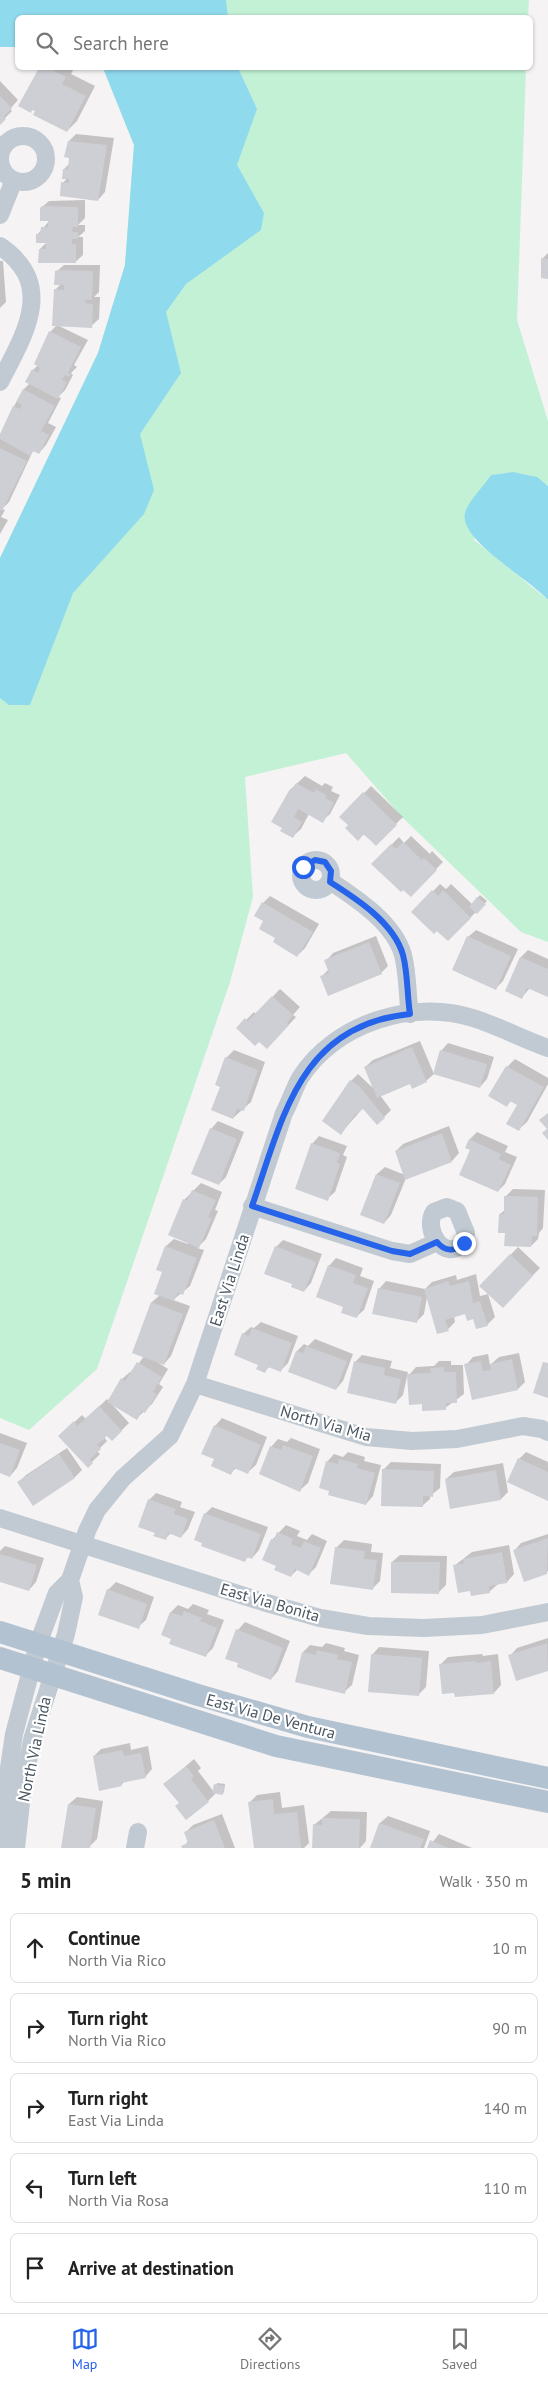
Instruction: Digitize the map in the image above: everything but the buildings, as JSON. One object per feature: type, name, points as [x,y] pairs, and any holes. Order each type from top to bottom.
[{"type":"main road","name":"East Via De Ventura","points":[[0,1632],[308,1727],[548,1778]]},
{"type":"main road","name":"East Via De Ventura","points":[[0,1658],[276,1746],[548,1802]]},
{"type":"street","points":[[0,215],[14,180]]},
{"type":"street","points":[[0,246],[18,262],[26,275],[32,290],[32,308],[27,328],[0,382]]},
{"type":"street","points":[[330,882],[364,906],[394,936],[403,954],[410,1014],[433,1012],[472,1018],[548,1048]]},
{"type":"street","name":"East Via Linda","points":[[38,1644],[56,1594],[70,1580],[82,1543],[97,1510],[123,1478],[170,1436],[196,1384],[252,1206],[284,1113],[300,1078],[336,1039],[392,1016],[410,1014]]},
{"type":"street","points":[[252,1206],[392,1251],[410,1254],[437,1242]]},
{"type":"street","name":"North Via Mia","points":[[196,1384],[366,1437],[412,1441],[457,1439],[524,1426],[548,1432]]},
{"type":"street","name":"East Via Bonita","points":[[0,1518],[273,1605],[320,1618],[368,1626],[424,1628],[482,1626],[548,1612]]},
{"type":"street","name":"East Via Linda","points":[[60,1652],[74,1597],[70,1580]]},
{"type":"street","name":"North Via Linda","points":[[1,1848],[5,1795],[14,1734],[38,1644]]},
{"type":"street","name":"North Via Linda","points":[[16,1848],[22,1794],[32,1740],[60,1652]]},
{"type":"green space","points":[[0,0],[529,0],[528,15],[15,15],[15,47],[0,47]]},
{"type":"green space","points":[[104,70],[526,70],[517,320],[548,421],[548,486],[528,475],[507,473],[491,475],[474,540],[548,600],[548,942],[521,932],[403,818],[346,753],[245,777],[253,897],[230,982],[97,1369],[29,1430],[0,1418],[0,558],[98,353],[125,265],[134,145]]},
{"type":"water","points":[[0,0],[226,0],[228,15],[15,15],[15,47],[0,47]]},
{"type":"water","points":[[104,70],[239,70],[257,109],[237,165],[264,213],[261,230],[186,284],[166,312],[181,373],[140,434],[154,490],[144,514],[73,593],[30,705],[9,705],[0,698],[0,558],[98,353],[125,265],[134,145]]},
{"type":"water","points":[[513,472],[537,477],[548,486],[548,600],[482,546],[471,533],[465,521],[468,506],[491,475]]},
{"type":"route","points":[[303,867],[310,861],[320,860],[325,862],[331,871],[330,882],[352,895],[376,916],[394,936],[403,954],[410,1014],[392,1016],[359,1028],[336,1039],[318,1056],[300,1078],[284,1113],[252,1206],[392,1251],[410,1254],[437,1242],[444,1249],[455,1250],[464,1243]]}]
